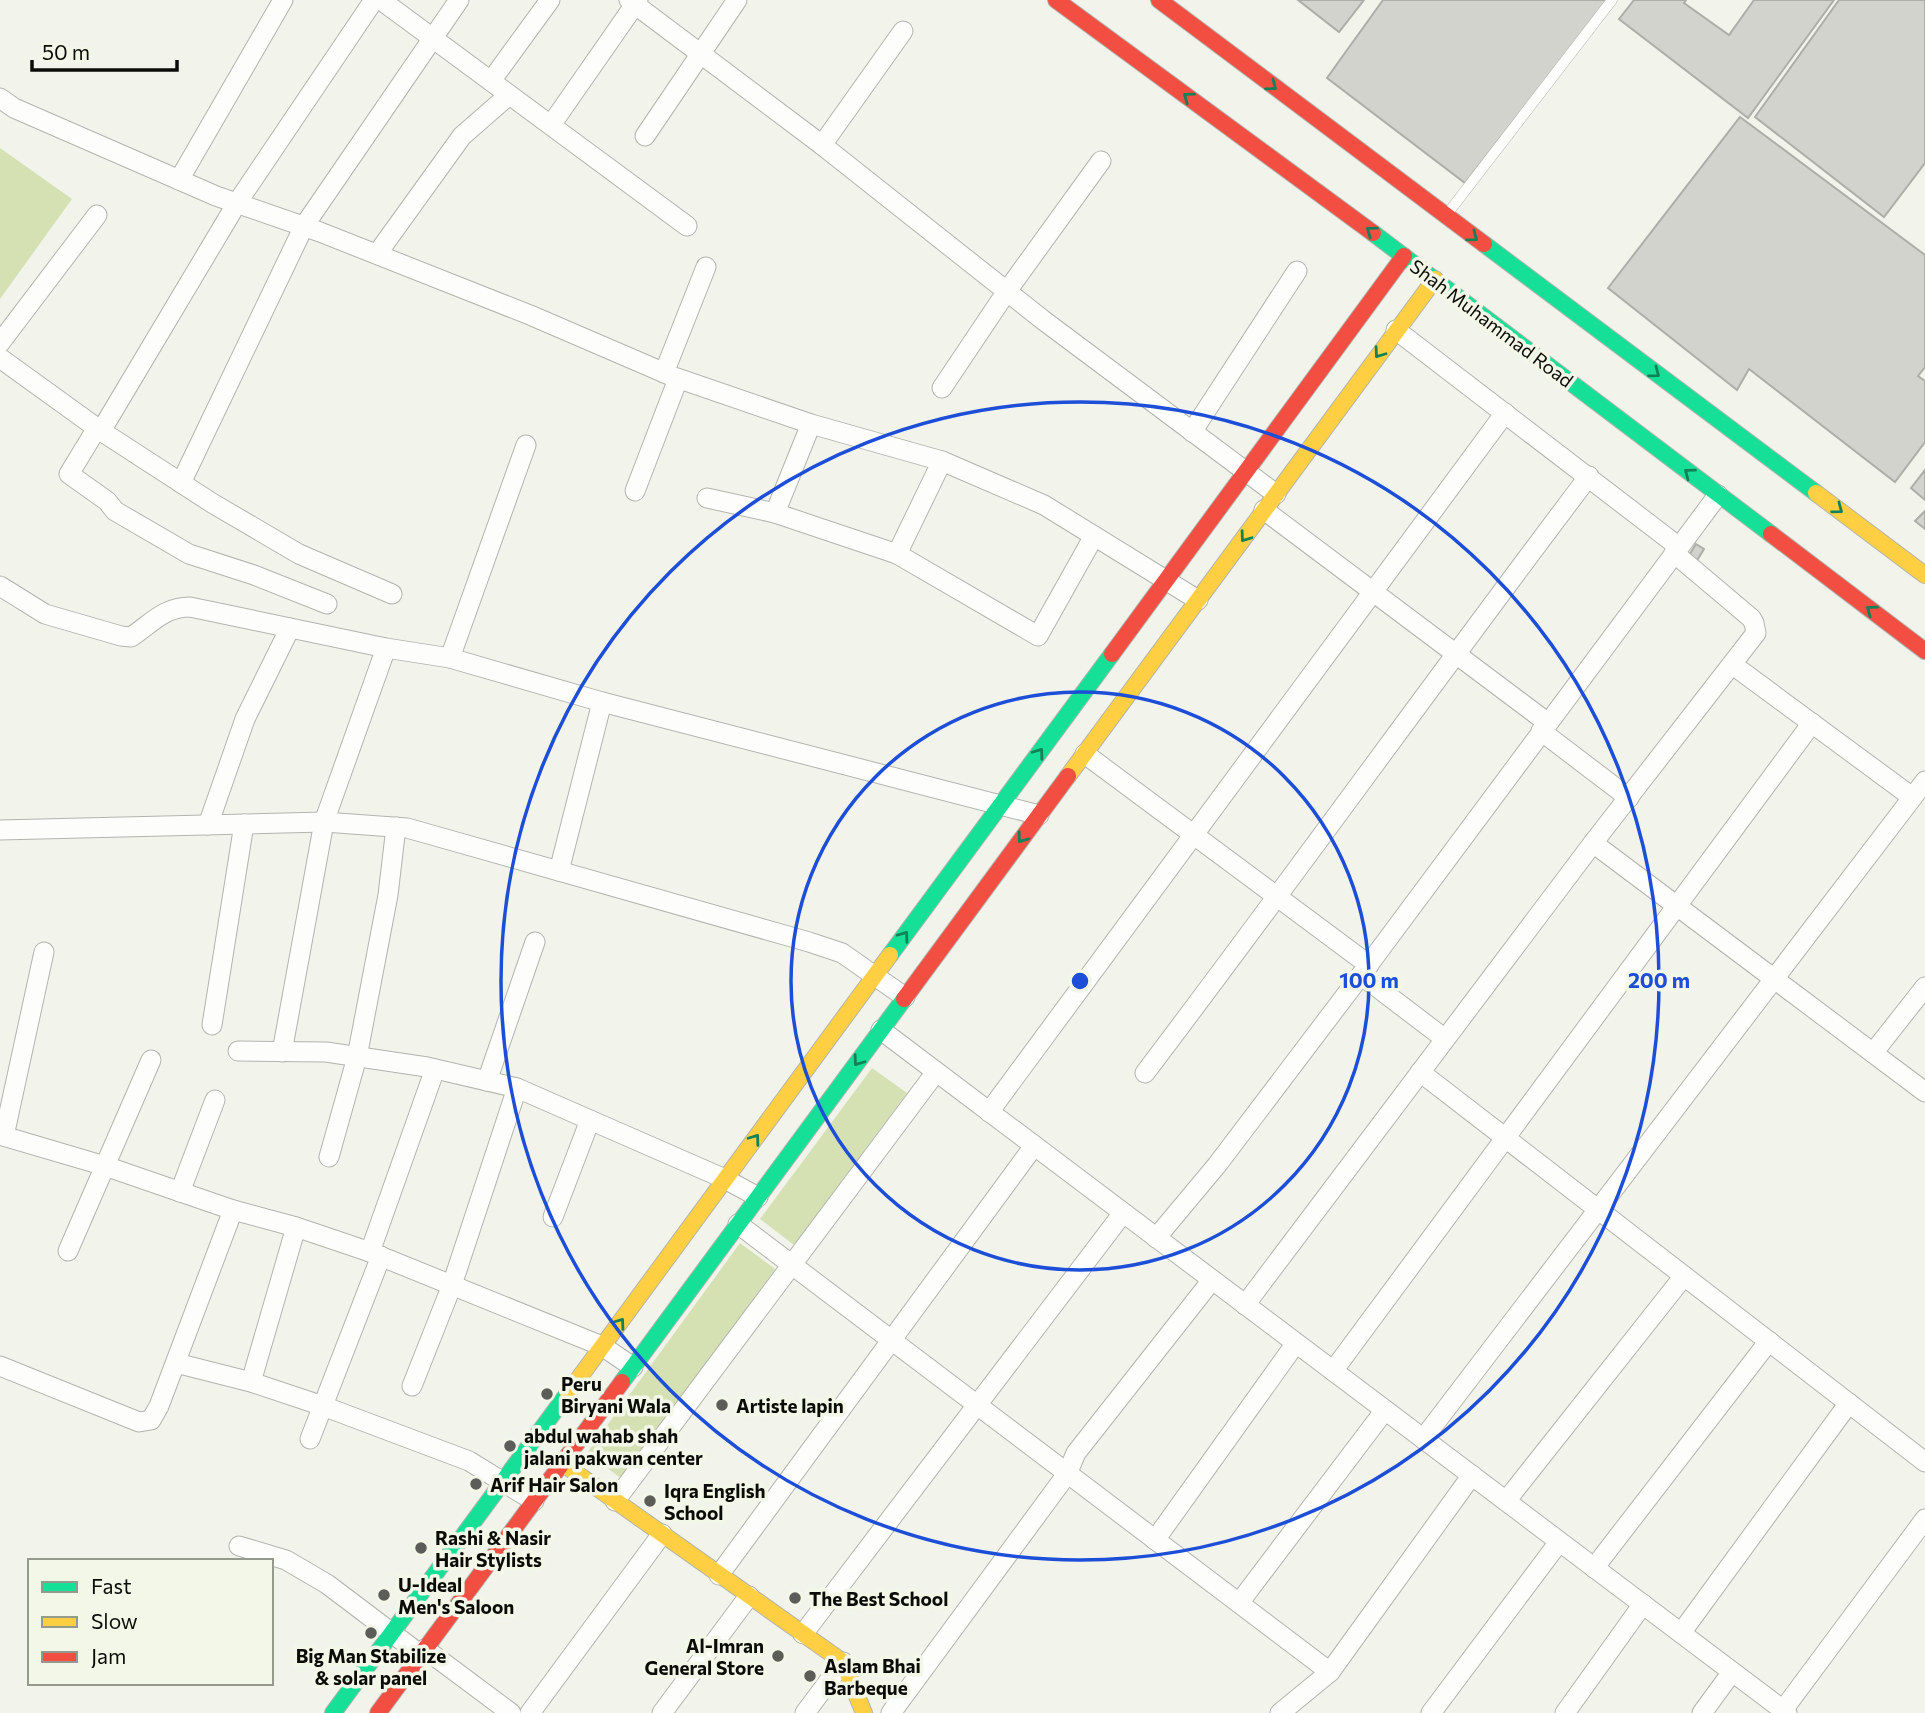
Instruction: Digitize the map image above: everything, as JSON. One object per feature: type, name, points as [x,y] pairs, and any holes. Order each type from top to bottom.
[{"type":"street","points":[[179,180],[283,0]]},
{"type":"street","points":[[327,604],[254,575],[189,554],[115,511],[107,500],[69,474],[237,203],[374,0]]},
{"type":"street","points":[[381,0],[687,226]]},
{"type":"street","points":[[181,483],[304,226],[459,0]]},
{"type":"street","points":[[491,81],[550,0]]},
{"type":"street","points":[[645,136],[737,0]]},
{"type":"street","name":"Shah Muhammad Road","points":[[1056,0],[1404,256],[1925,651]]},
{"type":"street","points":[[1159,0],[1925,575]]},
{"type":"street","points":[[551,125],[634,2],[822,145],[1007,291],[1276,494]]},
{"type":"street","points":[[822,145],[903,31]]},
{"type":"street","points":[[377,254],[462,135],[509,95]]},
{"type":"street","points":[[0,98],[14,108],[179,180],[377,254],[530,315],[671,376],[811,424],[942,461],[1044,505],[1198,600]]},
{"type":"street","points":[[942,388],[1007,291],[1101,161]]},
{"type":"street","points":[[0,343],[97,215]]},
{"type":"street","points":[[332,1713],[1404,256]]},
{"type":"street","points":[[635,491],[706,267]]},
{"type":"street","points":[[1192,432],[1297,271]]},
{"type":"street","points":[[378,1713],[1434,279]]},
{"type":"street","points":[[1245,1305],[1593,843],[1756,633],[1754,623],[1677,550],[1589,476],[1396,330]]},
{"type":"street","points":[[0,358],[99,429],[181,483],[299,554],[392,594]]},
{"type":"street","points":[[989,1112],[1505,414]]},
{"type":"street","points":[[775,513],[811,424]]},
{"type":"street","points":[[450,658],[526,444]]},
{"type":"street","points":[[897,554],[942,461]]},
{"type":"street","points":[[1145,1073],[1589,476]]},
{"type":"street","points":[[1156,1238],[1217,1165],[1365,970],[1718,495]]},
{"type":"street","points":[[707,498],[775,513],[897,554],[1038,636],[1094,536]]},
{"type":"street","points":[[1264,510],[1455,653],[1629,798]]},
{"type":"street","points":[[0,586],[45,614],[121,636],[131,637],[176,607],[190,607],[386,648],[450,658],[602,702],[1039,815]]},
{"type":"street","points":[[208,825],[245,719],[290,628]]},
{"type":"street","points":[[282,1052],[324,822],[386,648]]},
{"type":"street","points":[[1733,665],[1912,797]]},
{"type":"street","points":[[559,871],[602,702]]},
{"type":"street","points":[[1333,1371],[1812,723]]},
{"type":"street","points":[[1084,754],[1278,897],[1446,1039]]},
{"type":"street","points":[[1423,1439],[1925,780]]},
{"type":"street","points":[[0,830],[324,822],[407,828],[842,953],[905,998]]},
{"type":"street","points":[[212,1025],[244,824]]},
{"type":"street","points":[[329,1157],[358,1057],[388,895],[396,827]]},
{"type":"street","points":[[1593,843],[1925,1092]]},
{"type":"street","points":[[487,1081],[535,942]]},
{"type":"street","points":[[44,952],[2,1136],[105,1166],[233,1210],[296,1227],[375,1254],[602,1346],[633,1367]]},
{"type":"street","points":[[1873,1054],[1925,987]]},
{"type":"street","points":[[881,1030],[1785,1712],[1925,1519]]},
{"type":"street","points":[[238,1051],[327,1052],[435,1069],[517,1088],[725,1179],[758,1197]]},
{"type":"street","points":[[68,1251],[151,1060]]},
{"type":"street","points":[[310,1439],[375,1254],[435,1069]]},
{"type":"street","points":[[615,1501],[936,1072]]},
{"type":"street","points":[[1420,1072],[1925,1462]]},
{"type":"street","points":[[412,1386],[452,1285],[517,1088]]},
{"type":"street","points":[[180,1192],[215,1100]]},
{"type":"street","points":[[553,1216],[590,1120]]},
{"type":"street","points":[[719,1575],[1034,1146]]},
{"type":"street","points":[[0,1366],[139,1422],[151,1420],[176,1363],[233,1210]]},
{"type":"street","points":[[803,1634],[1123,1213]]},
{"type":"street","points":[[738,1224],[1330,1672]]},
{"type":"street","points":[[251,1382],[296,1227]]},
{"type":"street","points":[[1506,1501],[1684,1276]]},
{"type":"street","points":[[891,1713],[1067,1474],[1076,1453],[1212,1280]]},
{"type":"street","points":[[1594,1568],[1769,1341]]},
{"type":"street","points":[[1155,1540],[1296,1343]]},
{"type":"street","points":[[176,1363],[251,1382],[323,1406],[469,1461],[534,1501]]},
{"type":"street","points":[[1681,1633],[1849,1403]]},
{"type":"street","points":[[1239,1603],[1385,1410]]},
{"type":"street","points":[[562,1463],[843,1662],[864,1713]]},
{"type":"street","points":[[1293,1710],[1330,1672],[1472,1475]]},
{"type":"street","points":[[530,1713],[662,1534]]},
{"type":"street","points":[[1431,1713],[1559,1542]]},
{"type":"street","points":[[239,1546],[286,1560],[327,1584],[511,1713]]},
{"type":"street","points":[[662,1713],[749,1596]]},
{"type":"street","points":[[1564,1713],[1643,1604]]},
{"type":"street","points":[[805,1713],[843,1662]]},
{"type":"street","points":[[1702,1713],[1732,1672]]},
{"type":"lane","points":[[1446,216],[1612,0]]},
{"type":"green space","points":[[0,148],[72,199],[0,299]]},
{"type":"green space","points":[[872,1068],[907,1093],[794,1245],[760,1219]]},
{"type":"green space","points":[[740,1243],[775,1269],[622,1479],[587,1453]]},
{"type":"building","points":[[1298,0],[1364,0],[1339,32]]},
{"type":"building","points":[[1383,0],[1608,0],[1465,183],[1327,78]]},
{"type":"building","points":[[1634,0],[1686,0],[1684,3],[1729,35],[1754,0],[1834,0],[1748,118],[1619,19]]},
{"type":"building","points":[[1839,0],[1925,0],[1925,163],[1884,217],[1755,117]]},
{"type":"building","points":[[1740,117],[1925,255],[1925,367],[1918,376],[1925,381],[1925,442],[1895,482],[1749,369],[1737,390],[1608,288]]},
{"type":"building","points":[[1925,470],[1925,500],[1911,488]]},
{"type":"building","points":[[1925,511],[1925,529],[1915,521]]},
{"type":"building","points":[[1696,544],[1704,549],[1696,562],[1688,557]]},
{"type":"traffic: fast","points":[[1373,233],[1771,534]]},
{"type":"traffic: fast","points":[[1484,244],[1816,493]]},
{"type":"traffic: fast","points":[[890,955],[1112,654]]},
{"type":"traffic: fast","points":[[622,1382],[904,999]]},
{"type":"traffic: fast","points":[[333,1713],[568,1393]]},
{"type":"traffic: slow","points":[[1068,776],[1435,279]]},
{"type":"traffic: slow","points":[[1816,493],[1925,575]]},
{"type":"traffic: slow","points":[[568,1393],[890,955]]},
{"type":"traffic: slow","points":[[562,1463],[843,1662],[864,1713]]},
{"type":"traffic: jam","points":[[1056,0],[1373,233]]},
{"type":"traffic: jam","points":[[1159,0],[1484,244]]},
{"type":"traffic: jam","points":[[1112,654],[1404,256]]},
{"type":"traffic: jam","points":[[1771,534],[1925,651]]},
{"type":"traffic: jam","points":[[904,999],[1068,776]]},
{"type":"traffic: jam","points":[[378,1713],[622,1382]]},
{"type":"place","name":"Peru Biryani Wala","points":[[547,1394]]},
{"type":"place","name":"Artiste lapin","points":[[722,1405]]},
{"type":"place","name":"abdul wahab shah jalani pakwan center","points":[[510,1446]]},
{"type":"place","name":"Arif Hair Salon","points":[[476,1484]]},
{"type":"place","name":"Iqra English School","points":[[650,1501]]},
{"type":"place","name":"Rashi & Nasir Hair Stylists","points":[[421,1548]]},
{"type":"place","name":"U-Ideal Men's Saloon","points":[[384,1595]]},
{"type":"place","name":"The Best School","points":[[795,1598]]},
{"type":"place","name":"Big Man Stabilize & solar panel","points":[[371,1633]]},
{"type":"place","name":"Al-Imran General Store","points":[[778,1656]]},
{"type":"place","name":"Aslam Bhai Barbeque","points":[[810,1676]]}]
